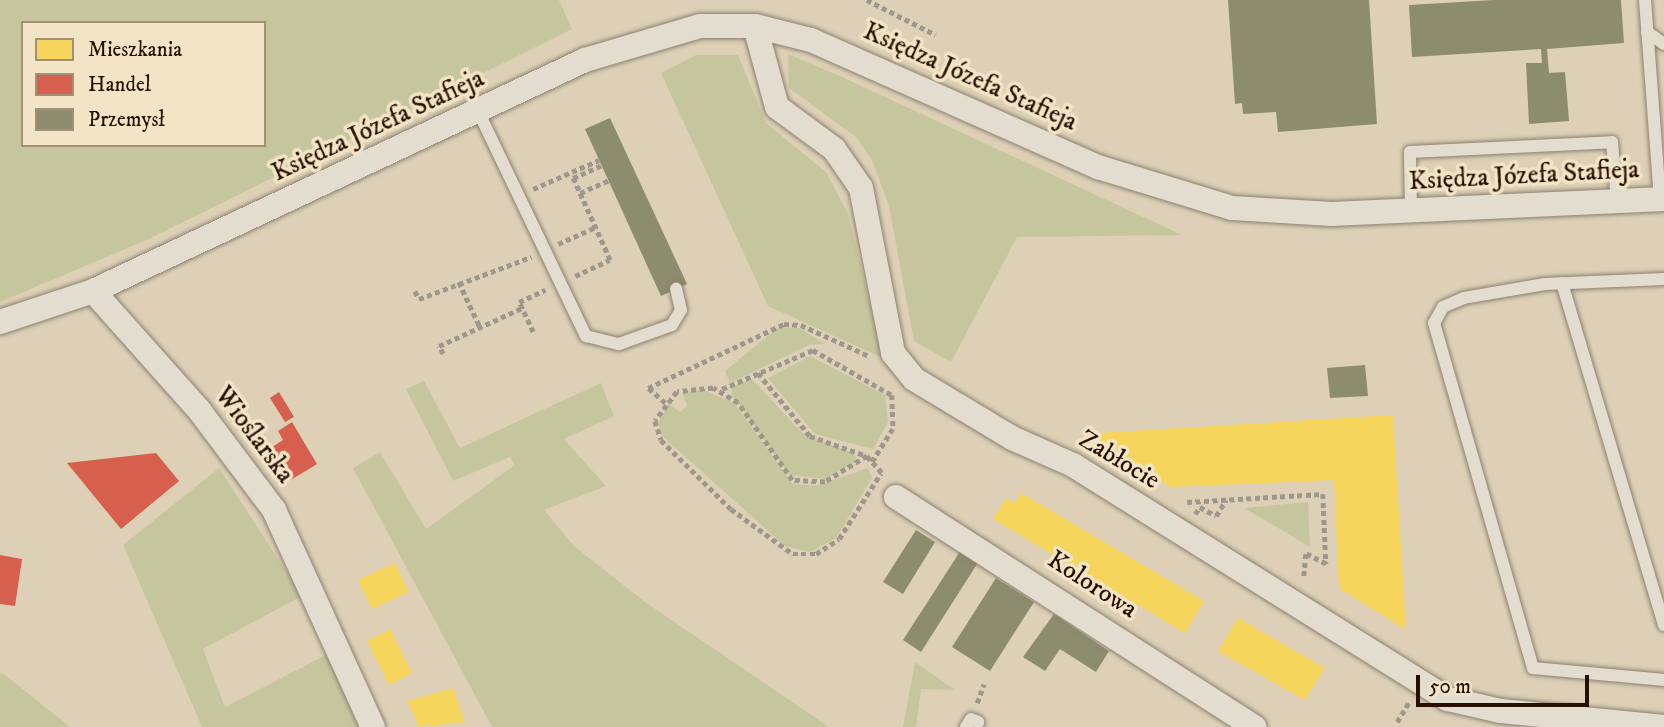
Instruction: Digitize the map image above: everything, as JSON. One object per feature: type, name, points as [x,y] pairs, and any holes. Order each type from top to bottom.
[{"type":"street","name":"Księdza Józefa Stafieja","points":[[93,291],[624,44],[700,26],[755,26],[811,40],[1098,167],[1183,197],[1280,212],[1411,211],[1662,200]]},
{"type":"street","points":[[755,26],[777,107],[834,149],[861,188],[900,367]]},
{"type":"street","points":[[0,322],[93,291]]},
{"type":"street","name":"Wioślarska","points":[[93,291],[200,410],[274,510],[373,727]]},
{"type":"street","name":"Zabłocie","points":[[900,367],[1012,438],[1073,465],[1448,699],[1501,711],[1664,727]]},
{"type":"street","name":"Kolorowa","points":[[896,497],[1254,727]]},
{"type":"lane","points":[[1645,0],[1662,200]]},
{"type":"lane","points":[[1647,32],[1664,44]]},
{"type":"lane","points":[[478,111],[558,283],[586,336],[605,344],[672,325],[681,310],[676,289]]},
{"type":"lane","points":[[1411,211],[1410,152],[1612,142],[1617,202]]},
{"type":"lane","points":[[1664,279],[1562,284],[1464,298],[1443,307],[1434,323],[1440,357],[1533,668],[1664,680]]},
{"type":"lane","points":[[1562,284],[1664,625]]},
{"type":"path","points":[[867,0],[936,35]]},
{"type":"path","points":[[517,196],[600,162],[573,178],[610,260],[519,302],[533,332]]},
{"type":"path","points":[[580,193],[609,180]]},
{"type":"path","points":[[415,291],[419,299],[543,251],[596,227]]},
{"type":"path","points":[[459,282],[480,327]]},
{"type":"path","points":[[443,354],[439,346],[522,308]]},
{"type":"path","points":[[665,403],[648,388],[784,324],[801,325],[900,367]]},
{"type":"path","points":[[872,462],[893,429],[894,403],[887,389],[808,349],[722,389],[692,387],[665,403],[655,421],[661,440],[760,536],[793,554],[816,554],[839,539],[881,472]]},
{"type":"path","points":[[758,373],[810,436],[867,456],[895,483],[896,497]]},
{"type":"path","points":[[722,389],[792,480],[825,482],[867,456]]},
{"type":"path","points":[[1187,502],[1322,494],[1326,564],[1306,554],[1307,582],[1296,575]]},
{"type":"path","points":[[1204,509],[1216,516],[1227,499]]},
{"type":"path","points":[[1195,513],[1218,527]]},
{"type":"green space","points":[[0,0],[559,0],[572,29],[149,239],[0,302]]},
{"type":"green space","points":[[788,54],[1182,235],[1017,237],[951,362],[914,341],[889,206],[872,160],[856,137],[789,88]]},
{"type":"green space","points":[[696,55],[738,55],[766,123],[826,172],[848,214],[883,358],[768,306],[661,73]]},
{"type":"green space","points":[[777,328],[799,328],[825,344],[809,345],[730,383],[725,371]]},
{"type":"green space","points":[[810,356],[885,395],[888,422],[873,449],[815,434],[768,378]]},
{"type":"green space","points":[[752,379],[802,433],[855,454],[857,461],[825,479],[789,475],[731,394],[732,387]]},
{"type":"green space","points":[[424,381],[460,448],[601,383],[614,416],[564,439],[606,486],[544,510],[574,546],[645,602],[829,727],[492,727],[353,468],[380,452],[426,529],[515,465],[510,457],[453,481],[406,389]]},
{"type":"green space","points":[[701,389],[734,403],[793,484],[816,486],[868,468],[872,478],[836,538],[810,552],[785,546],[662,436],[658,424],[668,403],[680,412],[687,406],[682,393]]},
{"type":"green space","points":[[219,468],[302,596],[203,649],[225,707],[328,654],[358,727],[202,727],[123,545]]},
{"type":"green space","points":[[1308,502],[1310,547],[1244,508]]},
{"type":"green space","points":[[915,662],[955,690],[921,689],[916,727],[903,727]]},
{"type":"green space","points":[[0,674],[4,674],[70,727],[0,727]]},
{"type":"building: Mieszkania","points":[[1393,415],[1406,630],[1339,588],[1334,480],[1171,487],[1082,434]]},
{"type":"building: Mieszkania","points":[[1021,493],[1204,601],[1185,633],[993,519],[1006,498],[1015,503]]},
{"type":"building: Mieszkania","points":[[395,563],[409,592],[372,609],[358,580]]},
{"type":"building: Mieszkania","points":[[1238,618],[1325,668],[1305,700],[1218,651]]},
{"type":"building: Mieszkania","points":[[390,629],[412,673],[389,685],[367,641]]},
{"type":"building: Mieszkania","points":[[453,688],[465,722],[419,727],[407,701]]},
{"type":"building: Handel","points":[[279,392],[294,417],[285,422],[270,398]]},
{"type":"building: Handel","points":[[292,422],[317,464],[289,481],[269,449],[283,440],[278,431]]},
{"type":"building: Handel","points":[[156,453],[179,481],[121,529],[67,463]]},
{"type":"building: Handel","points":[[0,555],[22,559],[15,606],[0,604]]},
{"type":"building: Przemysł","points":[[1228,0],[1369,0],[1377,124],[1278,132],[1276,112],[1243,114],[1242,103],[1235,104]]},
{"type":"building: Przemysł","points":[[1494,0],[1621,0],[1624,43],[1547,49],[1549,73],[1565,72],[1569,121],[1529,124],[1526,63],[1542,63],[1541,49],[1412,57],[1409,5]]},
{"type":"building: Przemysł","points":[[610,118],[687,284],[661,296],[585,129]]},
{"type":"building: Przemysł","points":[[1365,365],[1368,396],[1330,398],[1327,368]]},
{"type":"building: Przemysł","points":[[916,530],[935,542],[903,594],[883,582]]},
{"type":"building: Przemysł","points":[[961,550],[979,561],[921,652],[903,640]]},
{"type":"building: Przemysł","points":[[996,578],[1034,602],[990,671],[952,647]]},
{"type":"building: Przemysł","points":[[1054,614],[1109,651],[1096,672],[1060,649],[1045,671],[1023,657]]}]
